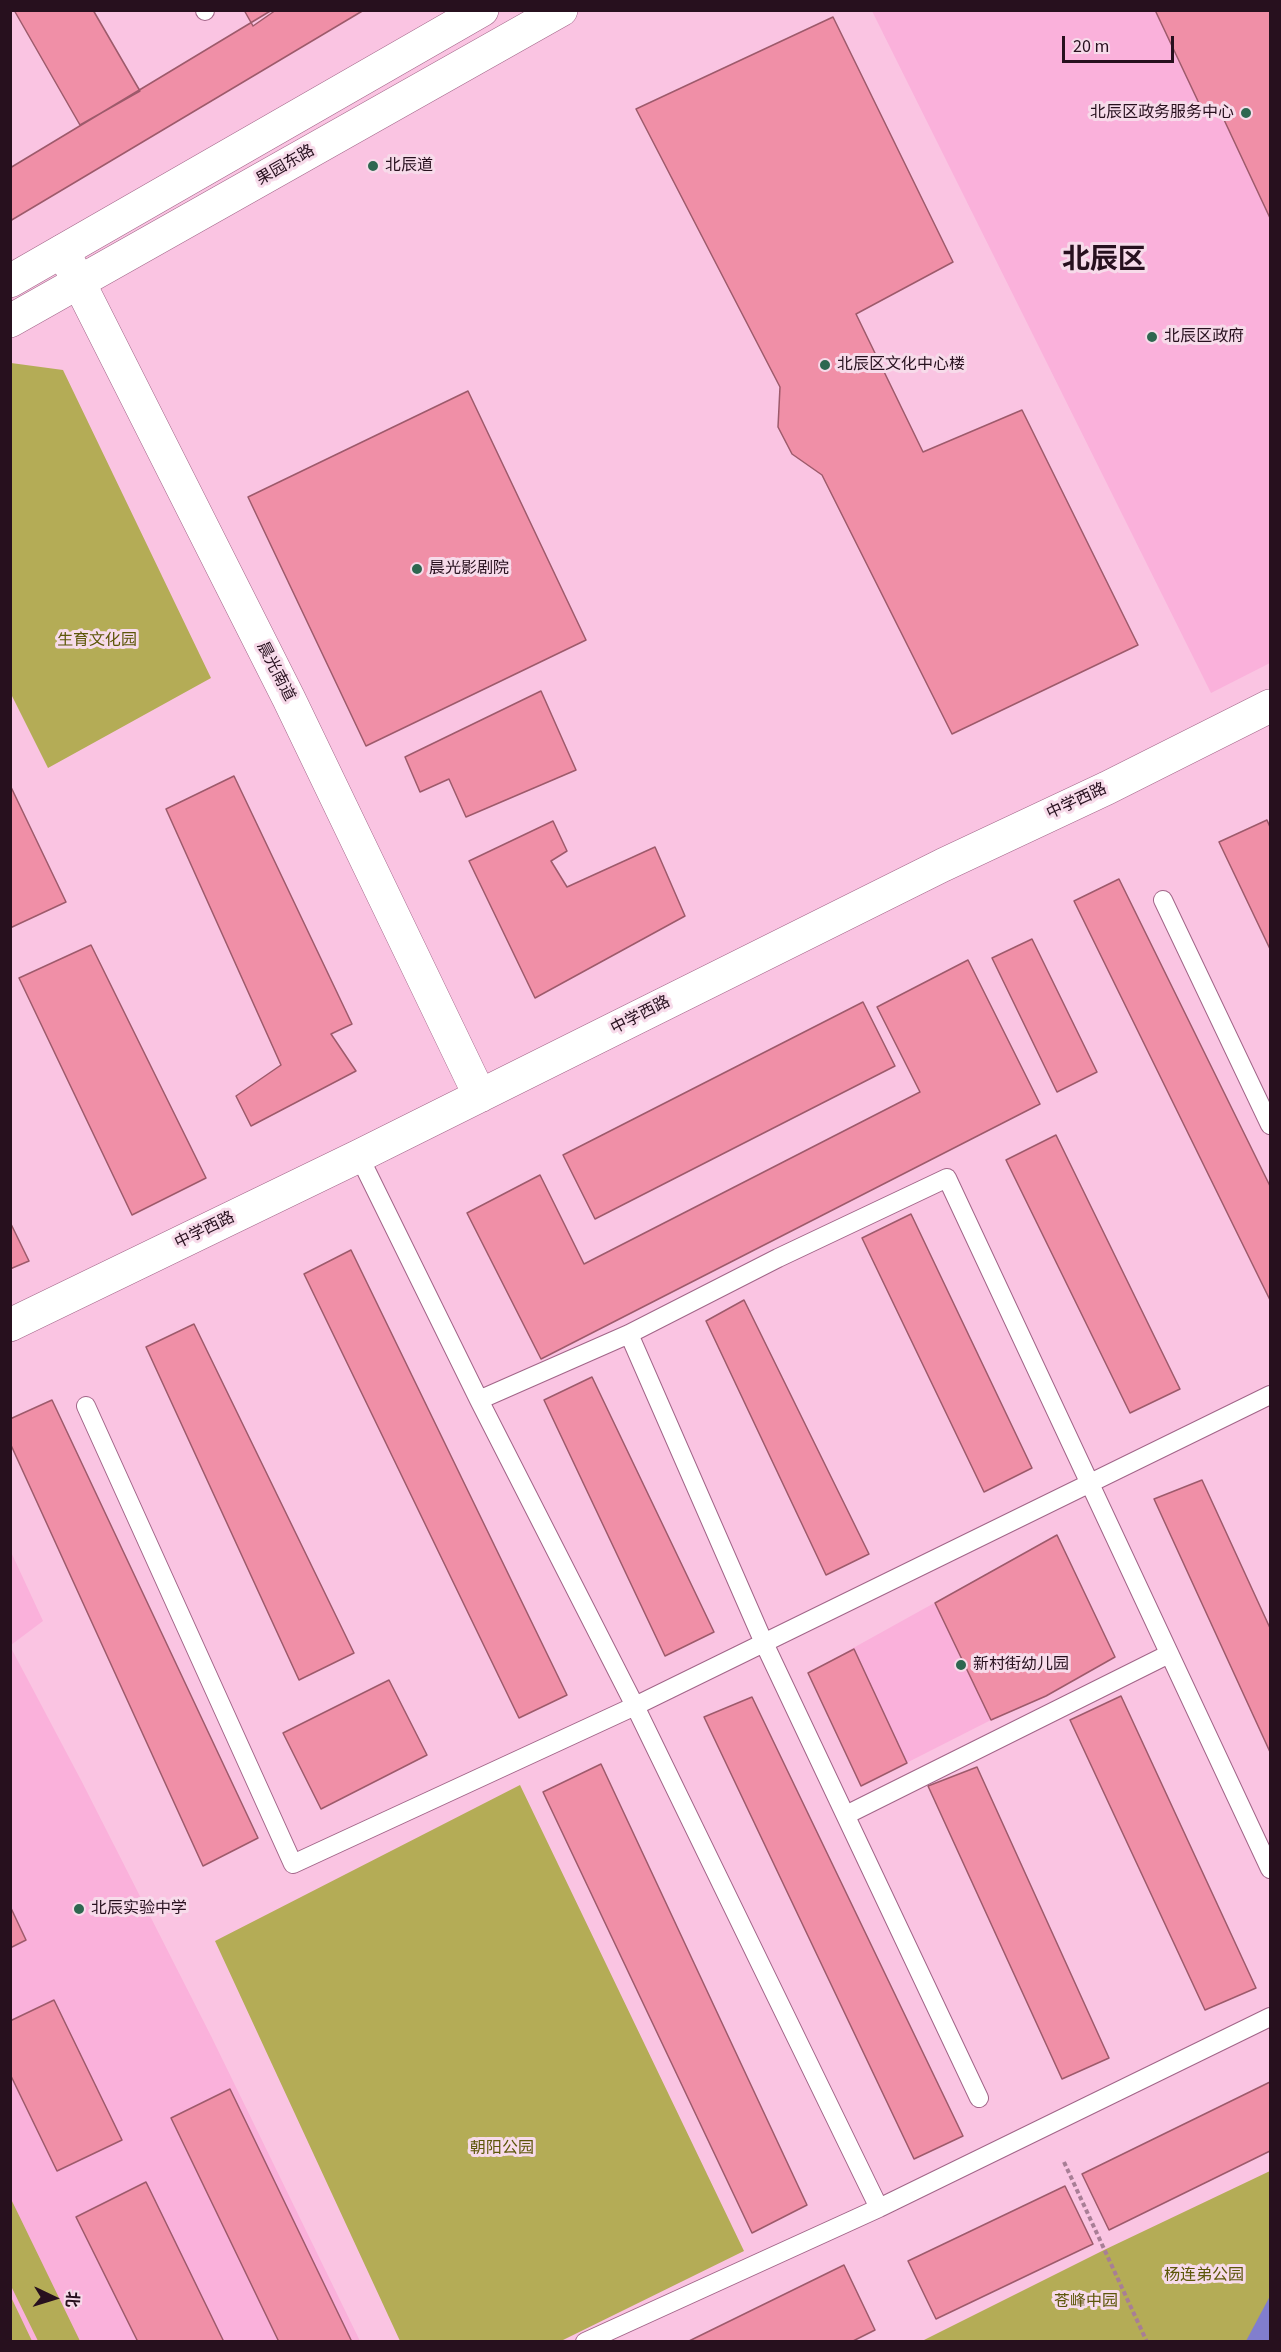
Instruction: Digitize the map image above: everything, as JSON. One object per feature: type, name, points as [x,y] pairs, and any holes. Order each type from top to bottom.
[{"type":"street","points":[[10,281],[482,10]]},
{"type":"street","name":"果园东路","points":[[10,321],[561,10]]},
{"type":"street","name":"晨光南道","points":[[63,251],[289,699],[480,1096]]},
{"type":"street","name":"中学西路","points":[[10,1325],[359,1156],[943,865],[1107,788],[1270,706]]},
{"type":"lane","points":[[1163,900],[1270,1125]]},
{"type":"lane","points":[[359,1156],[479,1400],[635,1706],[879,2208]]},
{"type":"lane","points":[[479,1400],[629,1334],[778,1258],[947,1178],[1270,1869]]},
{"type":"lane","points":[[629,1334],[764,1643],[979,2098]]},
{"type":"lane","points":[[86,1406],[293,1864],[635,1706],[1270,1395]]},
{"type":"lane","points":[[846,1815],[1169,1654]]},
{"type":"lane","points":[[585,2342],[879,2208],[1270,2017]]},
{"type":"path","points":[[1065,2162],[1147,2342]]},
{"type":"shaded area","name":"北辰区政府","points":[[872,11],[1270,11],[1270,663],[1211,693]]},
{"type":"shaded area","name":"新村街幼儿园","points":[[1057,1535],[1115,1657],[861,1786],[808,1673]]},
{"type":"shaded area","points":[[11,1552],[43,1621],[11,1645]]},
{"type":"shaded area","name":"北辰实验中学","points":[[10,1646],[211,2036],[360,2341],[11,2341]]},
{"type":"shaded area","points":[[1270,2296],[1270,2341],[1246,2341]]},
{"type":"green space","name":"生育文化园","points":[[11,363],[63,370],[211,678],[48,768],[11,694]]},
{"type":"green space","name":"朝阳公园","points":[[520,1785],[744,2251],[561,2341],[400,2341],[215,1941]]},
{"type":"green space","name":"杨连弟公园","points":[[1270,2171],[1270,2341],[920,2342],[1104,2250]]},
{"type":"green space","points":[[10,2199],[80,2341],[38,2341],[11,2286]]},
{"type":"green space","points":[[11,2297],[32,2341],[11,2341]]},
{"type":"building","points":[[14,10],[93,10],[140,91],[80,125]]},
{"type":"building","points":[[244,10],[276,10],[253,26]]},
{"type":"building","points":[[272,10],[364,10],[10,221],[10,168]]},
{"type":"building","name":"北辰区政务服务中心","points":[[1155,10],[1270,10],[1270,218],[1219,109],[1205,116]]},
{"type":"building","name":"北辰区文化中心楼","points":[[833,17],[953,262],[856,314],[923,452],[1022,410],[1138,645],[952,734],[822,475],[792,454],[778,427],[780,387],[636,109]]},
{"type":"building","name":"晨光影剧院","points":[[468,391],[586,640],[366,746],[248,497]]},
{"type":"building","points":[[541,691],[576,770],[466,817],[449,779],[420,792],[405,757]]},
{"type":"building","points":[[234,776],[352,1024],[331,1034],[356,1071],[251,1126],[236,1096],[281,1065],[166,809]]},
{"type":"building","points":[[10,785],[66,902],[10,928]]},
{"type":"building","points":[[1267,820],[1270,827],[1270,949],[1219,842]]},
{"type":"building","points":[[553,821],[567,851],[551,861],[567,887],[655,847],[685,916],[535,998],[469,861]]},
{"type":"building","points":[[1119,879],[1270,1186],[1270,1300],[1074,901]]},
{"type":"building","points":[[1032,939],[1097,1072],[1057,1092],[992,958]]},
{"type":"building","points":[[91,945],[206,1178],[132,1215],[19,978]]},
{"type":"building","points":[[968,960],[1040,1104],[541,1359],[467,1213],[540,1175],[584,1264],[920,1092],[877,1007]]},
{"type":"building","points":[[863,1002],[895,1066],[595,1219],[563,1155]]},
{"type":"building","points":[[1056,1135],[1180,1389],[1130,1413],[1006,1160]]},
{"type":"building","points":[[911,1214],[1032,1468],[984,1492],[862,1238]]},
{"type":"building","points":[[10,1222],[29,1261],[10,1269]]},
{"type":"building","points":[[351,1250],[567,1695],[519,1718],[304,1274]]},
{"type":"building","points":[[744,1300],[869,1554],[826,1575],[706,1321]]},
{"type":"building","points":[[194,1324],[354,1653],[299,1680],[146,1347]]},
{"type":"building","points":[[592,1377],[714,1632],[665,1656],[544,1400]]},
{"type":"building","points":[[52,1400],[258,1838],[203,1866],[10,1443],[10,1419]]},
{"type":"building","points":[[1202,1480],[1270,1628],[1270,1752],[1154,1499]]},
{"type":"building","points":[[1057,1535],[1115,1657],[1046,1696],[991,1720],[935,1603]]},
{"type":"building","points":[[854,1649],[907,1763],[861,1786],[808,1673]]},
{"type":"building","points":[[389,1680],[427,1755],[321,1809],[283,1733]]},
{"type":"building","points":[[1121,1696],[1256,1988],[1205,2010],[1070,1720]]},
{"type":"building","points":[[752,1697],[963,2136],[914,2159],[704,1717]]},
{"type":"building","points":[[601,1764],[807,2205],[752,2233],[543,1792]]},
{"type":"building","points":[[977,1767],[1109,2058],[1062,2079],[928,1786]]},
{"type":"building","points":[[10,1906],[26,1940],[10,1948]]},
{"type":"building","points":[[54,2000],[122,2140],[57,2171],[10,2074],[10,2021]]},
{"type":"building","points":[[1270,2082],[1270,2151],[1109,2230],[1082,2174]]},
{"type":"building","points":[[230,2089],[352,2342],[279,2342],[171,2118]]},
{"type":"building","points":[[146,2182],[224,2342],[138,2342],[76,2217]]},
{"type":"building","points":[[1065,2186],[1093,2244],[936,2319],[908,2261]]},
{"type":"building","points":[[844,2265],[875,2330],[851,2342],[687,2342]]},
{"type":"place","name":"北辰区政务服务中心","points":[[1246,113]]},
{"type":"place","name":"北辰道","points":[[373,166]]},
{"type":"place","name":"北辰区政府","points":[[1152,337]]},
{"type":"place","name":"北辰区文化中心楼","points":[[825,365]]},
{"type":"place","name":"晨光影剧院","points":[[417,569]]},
{"type":"place","name":"新村街幼儿园","points":[[961,1665]]},
{"type":"place","name":"北辰实验中学","points":[[79,1909]]},
{"type":"district","name":"北辰区","points":[[1104,262]]},
{"type":"park label","name":"苍峰中园","points":[[1086,2302]]}]
